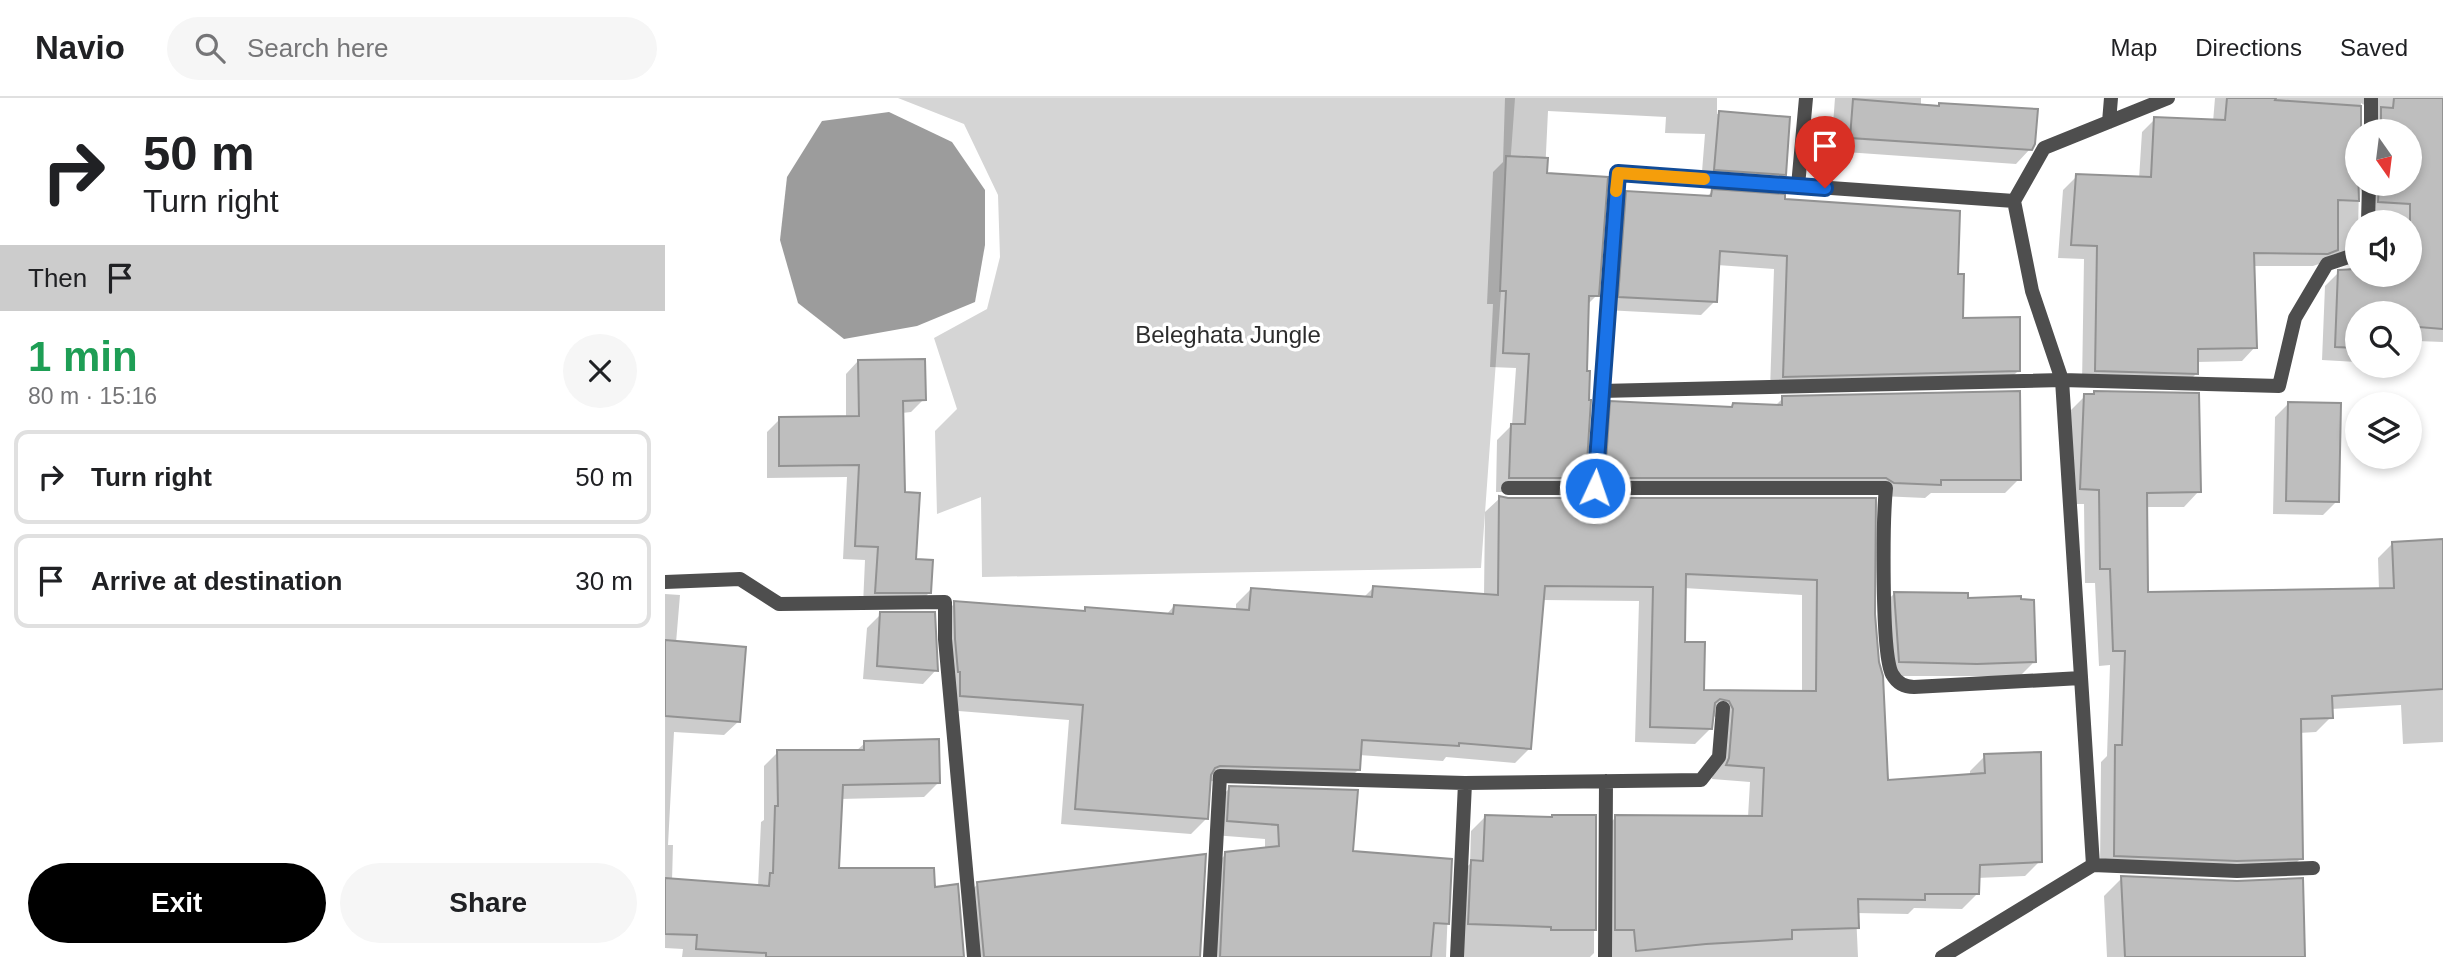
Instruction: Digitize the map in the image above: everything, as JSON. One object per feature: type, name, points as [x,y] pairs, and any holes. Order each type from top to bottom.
[{"type":"street","points":[[1798,186],[1806,98]]},
{"type":"street","points":[[2109,122],[2111,98]]},
{"type":"street","points":[[2093,865],[2062,380],[2032,291],[2014,201],[2044,148],[2168,98]]},
{"type":"street","points":[[2371,98],[2371,119]]},
{"type":"street","points":[[1595,488],[1618,173],[2014,201]]},
{"type":"street","points":[[1601,391],[2062,380],[2279,386],[2295,318],[2327,264],[2345,258]]},
{"type":"street","points":[[1508,488],[1887,488],[1885,605],[1888,652],[1893,674],[1900,683],[1915,687],[2081,678]]},
{"type":"street","points":[[665,582],[740,579],[779,604],[945,602],[945,639],[974,957]]},
{"type":"street","points":[[1210,957],[1220,775],[1465,782],[1701,780],[1719,757],[1723,708]]},
{"type":"street","points":[[1605,957],[1606,781]]},
{"type":"street","points":[[1457,957],[1465,782]]},
{"type":"street","points":[[1942,957],[2093,865],[2237,871],[2313,868]]},
{"type":"green space","name":"Beleghata Jungle","points":[[898,98],[1515,98],[1481,568],[982,577],[981,497],[937,514],[935,431],[957,409],[934,338],[987,309],[1000,257],[998,195],[964,124]]},
{"type":"shaded area","points":[[889,112],[952,142],[985,190],[985,245],[975,302],[917,326],[844,339],[798,303],[780,240],[787,177],[822,121]]},
{"type":"building","points":[[2227,98],[2276,98],[2275,100],[2361,106],[2361,119],[2345,119],[2345,196],[2359,196],[2359,201],[2338,200],[2338,250],[2328,254],[2254,253],[2257,348],[2198,349],[2198,374],[2095,371],[2097,246],[2071,245],[2076,174],[2151,177],[2154,117],[2225,120]]},
{"type":"building","points":[[2394,98],[2443,98],[2443,329],[2422,327],[2422,301],[2345,301],[2345,347],[2335,347],[2338,270],[2345,270],[2345,287],[2422,287],[2422,210],[2410,210],[2410,204],[2378,202],[2378,196],[2422,196],[2422,119],[2381,119],[2381,107],[2393,108]]},
{"type":"building","points":[[1853,99],[1939,106],[1939,103],[2038,109],[2035,144],[2032,150],[1850,138]]},
{"type":"building","points":[[1719,111],[1790,117],[1786,175],[1714,170]]},
{"type":"building","points":[[1506,156],[1548,158],[1547,173],[1608,177],[1599,296],[1589,296],[1587,371],[1590,371],[1591,400],[1586,478],[1509,478],[1511,424],[1525,424],[1529,354],[1503,353],[1506,291],[1500,291]]},
{"type":"building","points":[[1712,189],[1785,194],[1785,199],[1960,211],[1958,274],[1964,274],[1963,318],[2020,317],[2020,371],[1783,377],[1787,256],[1720,251],[1717,302],[1618,297],[1626,191],[1711,196]]},
{"type":"building","points":[[925,359],[926,400],[903,401],[905,492],[920,493],[916,559],[933,560],[931,593],[875,593],[878,547],[855,546],[859,465],[779,466],[779,417],[859,416],[858,360]]},
{"type":"building","points":[[2020,391],[2021,480],[1941,480],[1941,485],[1894,483],[1886,478],[1605,478],[1610,401],[1732,407],[1733,403],[1782,405],[1782,396]]},
{"type":"building","points":[[2094,391],[2199,393],[2201,492],[2147,493],[2148,592],[2394,588],[2392,542],[2443,539],[2443,689],[2332,696],[2333,718],[2301,719],[2303,859],[2237,861],[2114,856],[2115,745],[2122,745],[2125,651],[2113,651],[2110,569],[2100,569],[2099,490],[2080,489],[2084,394],[2094,394]]},
{"type":"building","points":[[2288,402],[2341,403],[2339,502],[2286,501]]},
{"type":"building","points":[[1499,496],[1876,498],[1875,614],[1879,662],[1883,676],[1888,780],[1985,773],[1984,754],[2041,752],[2042,862],[1980,865],[1979,894],[1925,894],[1925,900],[1858,899],[1859,928],[1792,930],[1792,939],[1636,951],[1634,930],[1615,930],[1615,815],[1762,816],[1764,768],[1726,765],[1729,758],[1733,709],[1729,701],[1720,699],[1715,703],[1712,729],[1650,727],[1653,587],[1545,586],[1531,749],[1459,743],[1459,746],[1362,740],[1360,770],[1220,766],[1215,768],[1211,775],[1208,819],[1075,809],[1083,705],[960,696],[954,601],[1085,611],[1085,607],[1173,614],[1174,605],[1249,610],[1251,588],[1372,597],[1373,586],[1498,595]],"holes":[[[1686,574],[1817,580],[1816,691],[1704,690],[1705,642],[1685,642]]]},
{"type":"building","points":[[1894,592],[1968,593],[1968,598],[2021,596],[2021,599],[2034,600],[2036,662],[1899,662]]},
{"type":"building","points":[[880,612],[935,612],[938,671],[877,666]]},
{"type":"building","points":[[665,640],[746,647],[740,722],[665,716]]},
{"type":"building","points":[[939,739],[940,783],[843,785],[839,868],[934,868],[935,887],[958,884],[964,957],[766,957],[766,953],[696,949],[697,935],[665,934],[665,878],[769,886],[770,873],[773,873],[775,806],[778,806],[777,750],[864,750],[864,741]]},
{"type":"building","points":[[1229,786],[1358,790],[1353,851],[1452,859],[1449,924],[1434,923],[1431,957],[1220,957],[1225,852],[1279,846],[1278,825],[1227,821]]},
{"type":"building","points":[[1485,815],[1596,815],[1596,930],[1551,930],[1551,927],[1468,924],[1471,860],[1483,861]]},
{"type":"building","points":[[1206,854],[1200,957],[984,957],[977,882]]},
{"type":"building","points":[[2121,876],[2237,881],[2303,878],[2305,957],[2125,957]]},
{"type":"slow traffic","points":[[1616,191],[1618,173],[1704,179]]},
{"type":"route","points":[[1595,488],[1618,173],[1825,188]]}]
